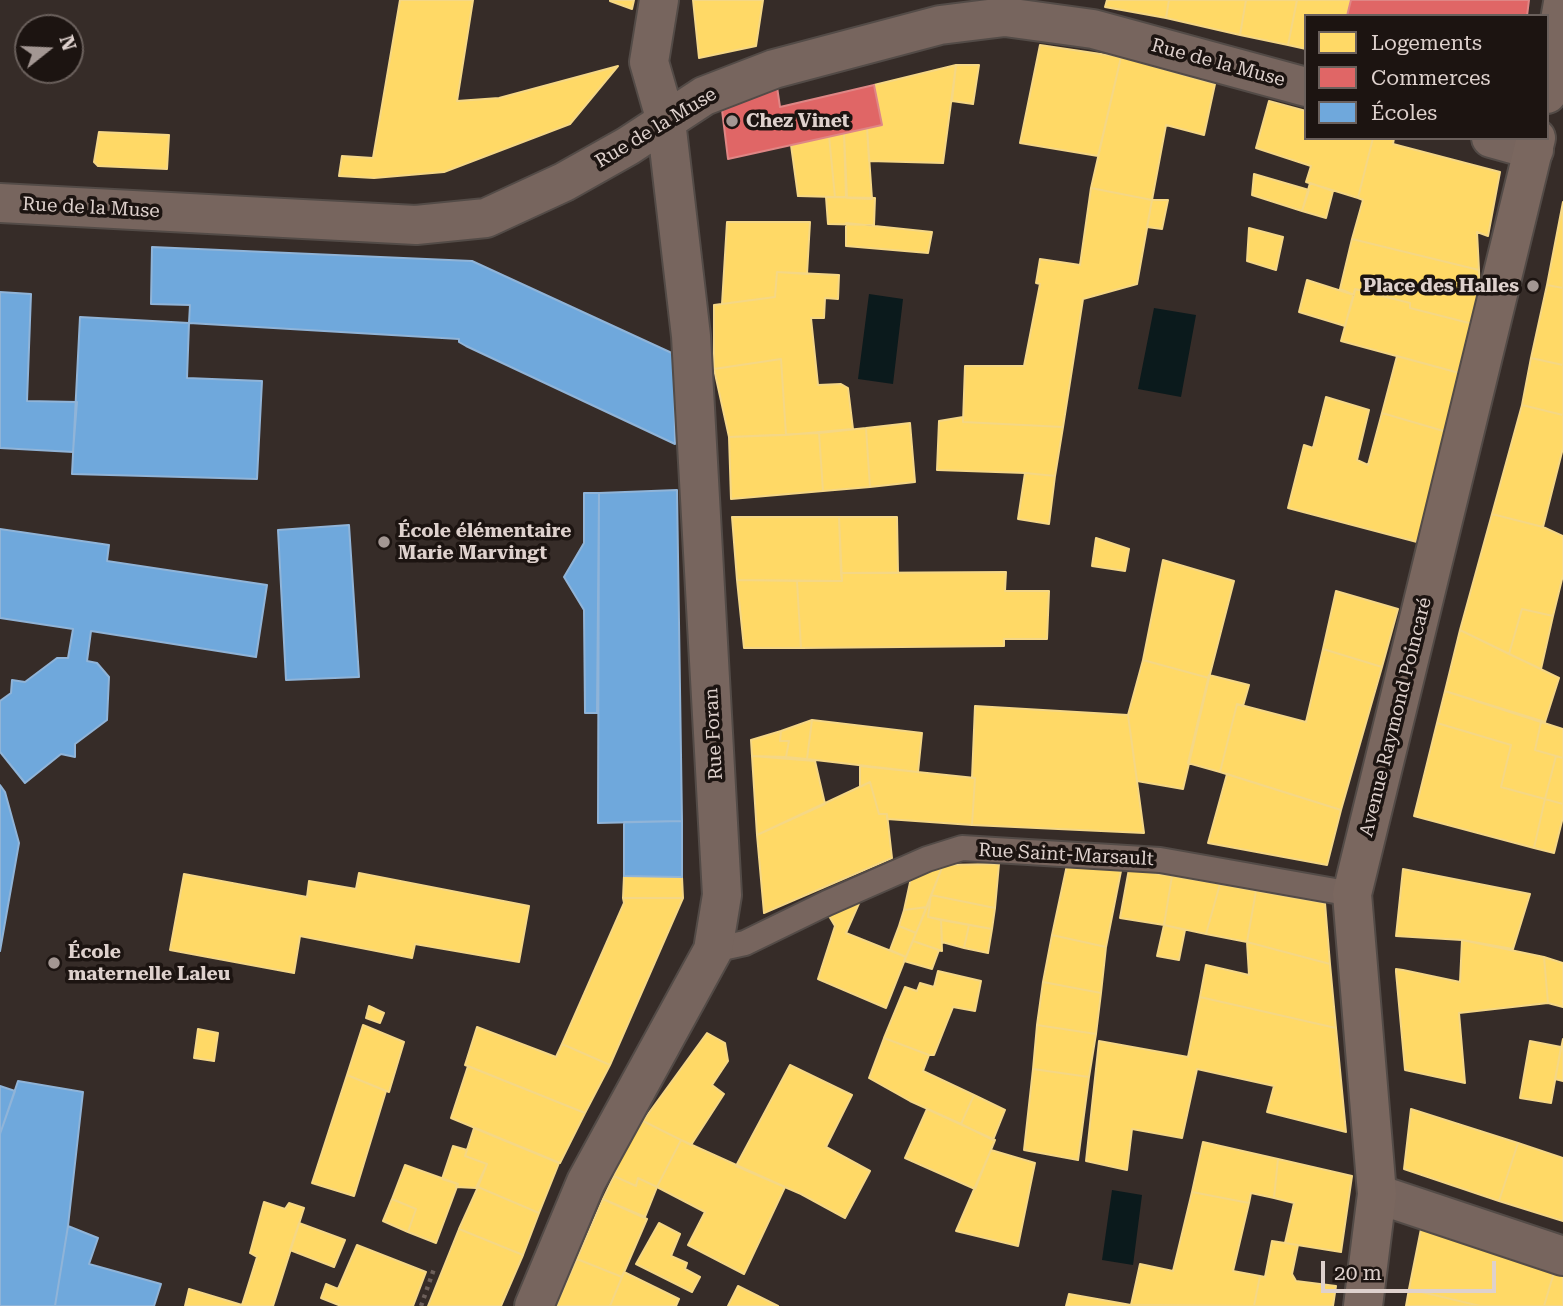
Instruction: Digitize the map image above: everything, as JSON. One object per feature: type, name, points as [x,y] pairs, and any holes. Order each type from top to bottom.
[{"type":"main road","points":[[1554,83],[1563,3]]},
{"type":"main road","name":"Avenue Raymond Poincaré","points":[[1363,1306],[1377,1194],[1352,894],[1535,144]]},
{"type":"street","name":"Rue Foran","points":[[534,1306],[586,1182],[713,950],[722,895],[691,336],[666,121],[649,62],[659,0]]},
{"type":"street","name":"Rue de la Muse","points":[[0,202],[416,225],[486,218],[564,182],[628,146],[704,96],[774,69],[940,25],[1005,17],[1093,29],[1304,86]]},
{"type":"street","points":[[1506,140],[1535,144]]},
{"type":"street","points":[[1377,1194],[1563,1256]]},
{"type":"lane","name":"Rue Saint-Marsault","points":[[713,950],[746,943],[827,903],[927,859],[962,848],[1160,860],[1352,894]]},
{"type":"path","points":[[421,1306],[435,1266]]},
{"type":"shaded area","points":[[869,294],[903,299],[893,384],[858,379]]},
{"type":"shaded area","points":[[1154,308],[1196,315],[1181,397],[1138,389]]},
{"type":"shaded area","points":[[1112,1190],[1142,1195],[1133,1265],[1102,1260]]},
{"type":"building: Logements","points":[[400,0],[473,0],[457,101],[499,98],[618,66],[570,124],[444,172],[374,178],[339,176],[342,156],[373,158]]},
{"type":"building: Logements","points":[[610,0],[634,0],[632,9]]},
{"type":"building: Logements","points":[[693,0],[763,0],[756,46],[699,58]]},
{"type":"building: Logements","points":[[1107,0],[1169,0],[1166,18],[1105,7]]},
{"type":"building: Logements","points":[[1169,0],[1246,0],[1240,35],[1166,18]]},
{"type":"building: Logements","points":[[1246,0],[1297,0],[1288,45],[1240,35]]},
{"type":"building: Logements","points":[[1297,0],[1351,0],[1348,14],[1304,14],[1304,49],[1288,45]]},
{"type":"building: Logements","points":[[1040,45],[1121,57],[1098,156],[1020,143]]},
{"type":"building: Logements","points":[[1121,57],[1215,84],[1204,135],[1166,125],[1152,200],[1091,188]]},
{"type":"building: Logements","points":[[956,65],[979,65],[973,104],[952,101]]},
{"type":"building: Logements","points":[[956,65],[943,163],[869,161],[867,127],[882,125],[874,85]]},
{"type":"building: Logements","points":[[1269,101],[1304,110],[1304,140],[1372,140],[1358,198],[1306,182],[1311,166],[1256,148]]},
{"type":"building: Logements","points":[[867,127],[872,199],[847,198],[844,133]]},
{"type":"building: Logements","points":[[99,132],[169,135],[167,169],[98,166],[94,162]]},
{"type":"building: Logements","points":[[844,133],[846,197],[835,197],[829,136]]},
{"type":"building: Logements","points":[[829,136],[835,197],[798,196],[791,145]]},
{"type":"building: Logements","points":[[1372,140],[1394,140],[1393,144],[1500,172],[1488,236],[1477,232],[1479,270],[1352,239],[1363,200],[1358,198]]},
{"type":"building: Logements","points":[[1254,174],[1309,190],[1302,211],[1252,195]]},
{"type":"building: Logements","points":[[1310,183],[1333,191],[1326,218],[1302,211]]},
{"type":"building: Logements","points":[[1091,188],[1152,200],[1137,284],[1083,299],[1063,427],[963,422],[965,366],[1024,366],[1040,284],[1036,283],[1040,259],[1080,265]]},
{"type":"building: Logements","points":[[826,197],[875,198],[874,225],[828,224]]},
{"type":"building: Logements","points":[[1152,200],[1168,200],[1162,229],[1147,227]]},
{"type":"building: Logements","points":[[1563,202],[1563,288],[1547,285]]},
{"type":"building: Logements","points":[[727,222],[810,222],[807,274],[777,272],[775,297],[722,304]]},
{"type":"building: Logements","points":[[846,223],[932,232],[928,253],[846,246]]},
{"type":"building: Logements","points":[[1249,228],[1283,237],[1276,270],[1247,261]]},
{"type":"building: Logements","points":[[1352,239],[1479,270],[1480,315],[1477,325],[1410,308],[1410,303],[1355,289],[1354,295],[1340,289]]},
{"type":"building: Logements","points":[[777,272],[839,275],[838,299],[825,298],[824,318],[811,318],[818,385],[841,384],[848,388],[853,429],[786,435],[781,359],[714,369],[714,305],[775,297]]},
{"type":"building: Logements","points":[[1307,280],[1354,295],[1345,326],[1299,312]]},
{"type":"building: Logements","points":[[1547,285],[1563,288],[1563,365],[1531,358]]},
{"type":"building: Logements","points":[[1355,289],[1410,303],[1410,308],[1477,325],[1463,374],[1341,341]]},
{"type":"building: Logements","points":[[1397,356],[1463,374],[1447,432],[1382,413]]},
{"type":"building: Logements","points":[[1531,358],[1563,365],[1563,415],[1522,405]]},
{"type":"building: Logements","points":[[781,359],[786,435],[729,437],[714,369]]},
{"type":"building: Logements","points":[[1326,397],[1369,410],[1357,460],[1368,465],[1382,413],[1447,432],[1417,542],[1288,508],[1304,445],[1313,448]]},
{"type":"building: Logements","points":[[1522,405],[1563,415],[1563,448],[1543,527],[1492,514]]},
{"type":"building: Logements","points":[[963,417],[963,422],[1063,427],[1055,476],[937,470],[939,421]]},
{"type":"building: Logements","points":[[910,423],[915,482],[870,487],[866,428]]},
{"type":"building: Logements","points":[[866,428],[870,487],[823,491],[819,433]]},
{"type":"building: Logements","points":[[819,433],[823,491],[731,499],[729,437]]},
{"type":"building: Logements","points":[[1025,473],[1055,476],[1049,524],[1018,519]]},
{"type":"building: Logements","points":[[1492,514],[1543,527],[1563,536],[1563,575],[1553,616],[1522,609],[1509,654],[1460,630]]},
{"type":"building: Logements","points":[[732,517],[839,517],[842,581],[737,580]]},
{"type":"building: Logements","points":[[839,517],[897,517],[898,573],[841,573]]},
{"type":"building: Logements","points":[[1096,538],[1129,549],[1125,571],[1092,566]]},
{"type":"building: Logements","points":[[1163,560],[1234,581],[1209,678],[1143,660]]},
{"type":"building: Logements","points":[[1006,572],[1005,591],[1049,591],[1047,639],[1004,639],[1004,646],[801,648],[797,581],[842,581],[841,573]]},
{"type":"building: Logements","points":[[737,580],[797,581],[801,648],[744,648]]},
{"type":"building: Logements","points":[[1336,591],[1398,609],[1382,667],[1323,649]]},
{"type":"building: Logements","points":[[1522,609],[1553,616],[1541,669],[1509,654]]},
{"type":"building: Logements","points":[[1460,630],[1559,678],[1545,722],[1445,691]]},
{"type":"building: Logements","points":[[1323,649],[1382,667],[1341,810],[1220,772],[1237,704],[1306,722]]},
{"type":"building: Logements","points":[[1143,660],[1209,678],[1183,789],[1137,781],[1128,715]]},
{"type":"building: Logements","points":[[1209,675],[1249,685],[1243,706],[1237,704],[1220,772],[1188,763]]},
{"type":"building: Logements","points":[[1445,691],[1541,722],[1535,750],[1556,756],[1545,799],[1501,787],[1511,745],[1437,723]]},
{"type":"building: Logements","points":[[975,706],[1128,715],[1144,833],[972,825]]},
{"type":"building: Logements","points":[[812,720],[922,733],[918,772],[807,759]]},
{"type":"building: Logements","points":[[812,720],[807,759],[786,757],[789,741],[780,741],[781,731]]},
{"type":"building: Logements","points":[[1541,722],[1563,729],[1563,758],[1535,750]]},
{"type":"building: Logements","points":[[1437,723],[1511,745],[1501,787],[1545,799],[1534,848],[1414,816]]},
{"type":"building: Logements","points":[[781,731],[780,741],[789,741],[786,757],[752,756],[751,740]]},
{"type":"building: Logements","points":[[752,756],[815,761],[825,804],[757,835]]},
{"type":"building: Logements","points":[[1556,756],[1563,758],[1563,804],[1545,799]]},
{"type":"building: Logements","points":[[860,766],[975,778],[972,825],[887,819],[887,814],[879,814],[870,782],[860,787]]},
{"type":"building: Logements","points":[[1227,774],[1341,810],[1327,865],[1208,843]]},
{"type":"building: Logements","points":[[870,782],[879,814],[887,814],[892,858],[764,913],[757,835]]},
{"type":"building: Logements","points":[[1545,799],[1563,804],[1563,817],[1554,853],[1534,848]]},
{"type":"building: Logements","points":[[999,864],[995,908],[931,895],[943,865]]},
{"type":"building: Logements","points":[[943,865],[927,907],[904,910],[911,878]]},
{"type":"building: Logements","points":[[1067,865],[1121,871],[1106,947],[1052,935]]},
{"type":"building: Logements","points":[[1129,869],[1172,876],[1164,925],[1120,918]]},
{"type":"building: Logements","points":[[1403,869],[1530,894],[1513,949],[1462,940],[1396,936]]},
{"type":"building: Logements","points":[[359,873],[529,906],[519,962],[415,944],[412,958],[300,936],[294,973],[170,950],[184,874],[307,897],[309,881],[356,889]]},
{"type":"building: Logements","points":[[624,876],[682,877],[683,898],[623,898]]},
{"type":"building: Logements","points":[[1172,876],[1220,884],[1206,934],[1164,925]]},
{"type":"building: Logements","points":[[1220,884],[1256,891],[1247,942],[1206,934]]},
{"type":"building: Logements","points":[[1256,891],[1325,903],[1330,964],[1247,942]]},
{"type":"building: Logements","points":[[931,895],[995,908],[992,929],[928,917]]},
{"type":"building: Logements","points":[[931,895],[928,917],[941,920],[942,951],[913,941]]},
{"type":"building: Logements","points":[[623,898],[683,898],[610,1065],[562,1044],[624,903]]},
{"type":"building: Logements","points":[[860,901],[846,933],[906,957],[886,1008],[818,979],[835,926],[829,916]]},
{"type":"building: Logements","points":[[927,907],[916,933],[899,926],[904,910]]},
{"type":"building: Logements","points":[[941,920],[969,925],[964,948],[942,942]]},
{"type":"building: Logements","points":[[969,925],[992,929],[988,953],[964,948]]},
{"type":"building: Logements","points":[[1164,925],[1185,930],[1179,960],[1157,956]]},
{"type":"building: Logements","points":[[899,926],[916,933],[906,957],[890,950]]},
{"type":"building: Logements","points":[[1052,935],[1106,947],[1101,993],[1043,982]]},
{"type":"building: Logements","points":[[1462,940],[1544,957],[1548,1003],[1459,1013],[1465,1083],[1405,1070],[1396,972],[1396,969],[1403,970],[1460,982]]},
{"type":"building: Logements","points":[[913,941],[939,950],[932,969],[904,961]]},
{"type":"building: Logements","points":[[1247,942],[1330,964],[1336,1028],[1200,997],[1206,965],[1249,975]]},
{"type":"building: Logements","points":[[1544,957],[1563,963],[1563,1007],[1548,1003]]},
{"type":"building: Logements","points":[[938,971],[981,981],[975,1011],[953,1007],[934,1055],[884,1038],[905,987],[917,991],[920,983],[934,987]]},
{"type":"building: Logements","points":[[1043,982],[1101,993],[1096,1034],[1037,1025]]},
{"type":"building: Logements","points":[[1200,997],[1336,1028],[1346,1132],[1267,1112],[1274,1086],[1197,1069],[1182,1138],[1132,1129],[1127,1170],[1086,1161],[1099,1041],[1188,1057]]},
{"type":"building: Logements","points":[[369,1006],[384,1013],[380,1023],[366,1018]]},
{"type":"building: Logements","points":[[363,1025],[404,1042],[389,1092],[347,1075]]},
{"type":"building: Logements","points":[[1037,1025],[1096,1034],[1089,1077],[1033,1069]]},
{"type":"building: Logements","points":[[477,1027],[556,1057],[562,1044],[610,1065],[585,1113],[465,1065]]},
{"type":"building: Logements","points":[[198,1029],[218,1033],[214,1061],[194,1058]]},
{"type":"building: Logements","points":[[707,1033],[725,1043],[728,1061],[712,1085],[724,1094],[691,1145],[643,1121]]},
{"type":"building: Logements","points":[[884,1038],[929,1055],[923,1071],[974,1095],[961,1124],[910,1101],[869,1078]]},
{"type":"building: Logements","points":[[1563,1039],[1563,1081],[1555,1079]]},
{"type":"building: Logements","points":[[1530,1041],[1561,1047],[1551,1103],[1520,1098]]},
{"type":"building: Logements","points":[[790,1065],[852,1095],[826,1147],[870,1171],[845,1218],[801,1194],[736,1166]]},
{"type":"building: Logements","points":[[468,1066],[585,1113],[560,1163],[451,1118]]},
{"type":"building: Logements","points":[[1033,1069],[1089,1077],[1078,1160],[1024,1150]]},
{"type":"building: Logements","points":[[347,1075],[386,1091],[354,1196],[312,1183]]},
{"type":"building: Logements","points":[[974,1095],[1005,1110],[993,1140],[961,1124]]},
{"type":"building: Logements","points":[[927,1109],[995,1140],[975,1189],[905,1158]]},
{"type":"building: Logements","points":[[1411,1109],[1518,1143],[1499,1201],[1404,1169]]},
{"type":"building: Logements","points":[[643,1121],[681,1140],[657,1187],[638,1178],[636,1186],[614,1176],[622,1155]]},
{"type":"building: Logements","points":[[474,1128],[559,1163],[539,1213],[478,1187],[487,1164],[465,1156]]},
{"type":"building: Logements","points":[[681,1140],[785,1187],[744,1274],[688,1245],[705,1212],[657,1187]]},
{"type":"building: Logements","points":[[1203,1142],[1278,1159],[1274,1198],[1251,1193],[1249,1203],[1192,1192]]},
{"type":"building: Logements","points":[[1518,1143],[1563,1158],[1563,1221],[1499,1201]]},
{"type":"building: Logements","points":[[453,1146],[467,1150],[465,1156],[487,1164],[476,1188],[456,1187],[458,1184],[442,1179]]},
{"type":"building: Logements","points":[[991,1150],[1035,1163],[1018,1246],[956,1231]]},
{"type":"building: Logements","points":[[1278,1159],[1352,1176],[1341,1252],[1285,1243],[1294,1203],[1274,1198]]},
{"type":"building: Logements","points":[[405,1165],[458,1184],[436,1243],[408,1232],[416,1209],[392,1199]]},
{"type":"building: Logements","points":[[614,1176],[636,1186],[638,1178],[657,1187],[645,1217],[603,1199]]},
{"type":"building: Logements","points":[[478,1187],[539,1213],[523,1255],[459,1229]]},
{"type":"building: Logements","points":[[1192,1192],[1249,1203],[1233,1271],[1260,1276],[1254,1306],[1131,1305],[1140,1264],[1173,1271]]},
{"type":"building: Logements","points":[[392,1199],[416,1209],[408,1232],[383,1221]]},
{"type":"building: Logements","points":[[603,1199],[647,1219],[622,1277],[577,1259]]},
{"type":"building: Logements","points":[[264,1202],[285,1209],[289,1203],[304,1208],[273,1306],[185,1306],[189,1289],[242,1305],[257,1257],[250,1253]]},
{"type":"building: Logements","points":[[299,1223],[345,1240],[334,1267],[290,1250]]},
{"type":"building: Logements","points":[[659,1223],[680,1234],[671,1256],[687,1263],[685,1269],[700,1277],[692,1292],[636,1264]]},
{"type":"building: Logements","points":[[1422,1224],[1555,1269],[1544,1306],[1480,1306],[1409,1289]]},
{"type":"building: Logements","points":[[459,1229],[523,1255],[501,1306],[428,1306]]},
{"type":"building: Logements","points":[[1272,1241],[1298,1245],[1292,1274],[1296,1281],[1336,1286],[1333,1306],[1254,1306],[1260,1276],[1265,1277]]},
{"type":"building: Logements","points":[[357,1245],[426,1272],[413,1306],[341,1306],[321,1298],[326,1284],[338,1289]]},
{"type":"building: Logements","points":[[577,1259],[622,1277],[610,1306],[556,1306]]},
{"type":"building: Logements","points":[[1555,1269],[1563,1271],[1563,1306],[1544,1306]]},
{"type":"building: Logements","points":[[624,1272],[679,1299],[676,1306],[610,1306]]},
{"type":"building: Logements","points":[[738,1286],[778,1306],[728,1306]]},
{"type":"building: Logements","points":[[1409,1289],[1480,1306],[1406,1306]]},
{"type":"building: Logements","points":[[1069,1294],[1131,1305],[1136,1306],[1066,1306]]},
{"type":"building: Commerces","points":[[1351,0],[1529,0],[1527,14],[1348,14]]},
{"type":"building: Commerces","points":[[874,85],[882,125],[728,159],[722,110],[777,87],[780,107]]},
{"type":"building: Écoles","points":[[152,247],[472,261],[674,354],[675,444],[466,346],[459,342],[459,339],[189,323],[190,305],[151,304]]},
{"type":"building: Écoles","points":[[0,292],[31,294],[27,401],[77,402],[73,452],[0,448]]},
{"type":"building: Écoles","points":[[80,317],[189,323],[187,378],[262,381],[257,479],[72,474]]},
{"type":"building: Écoles","points":[[677,490],[682,821],[598,823],[599,493]]},
{"type":"building: Écoles","points":[[584,493],[599,493],[597,713],[585,713],[584,610],[564,577],[584,543]]},
{"type":"building: Écoles","points":[[349,525],[359,677],[286,680],[278,530]]},
{"type":"building: Écoles","points":[[0,529],[109,545],[107,561],[267,585],[256,657],[91,631],[87,661],[97,663],[109,677],[107,720],[75,744],[75,757],[61,754],[25,783],[0,752],[0,701],[11,693],[12,680],[25,682],[57,658],[68,658],[73,629],[0,618]]},
{"type":"building: Écoles","points":[[0,785],[5,792],[19,843],[0,951]]},
{"type":"building: Écoles","points":[[682,821],[682,877],[624,876],[624,822]]},
{"type":"building: Écoles","points":[[18,1081],[83,1092],[68,1226],[55,1306],[0,1306],[0,1134]]},
{"type":"building: Écoles","points":[[0,1086],[15,1091],[0,1134]]},
{"type":"building: Écoles","points":[[68,1226],[98,1238],[89,1264],[161,1284],[154,1306],[55,1306]]},
{"type":"place","name":"Chez Vinet","points":[[732,121]]},
{"type":"place","name":"Place des Halles","points":[[1533,286]]},
{"type":"place","name":"École élémentaire Marie Marvingt","points":[[384,542]]},
{"type":"place","name":"École maternelle Laleu","points":[[54,963]]}]
